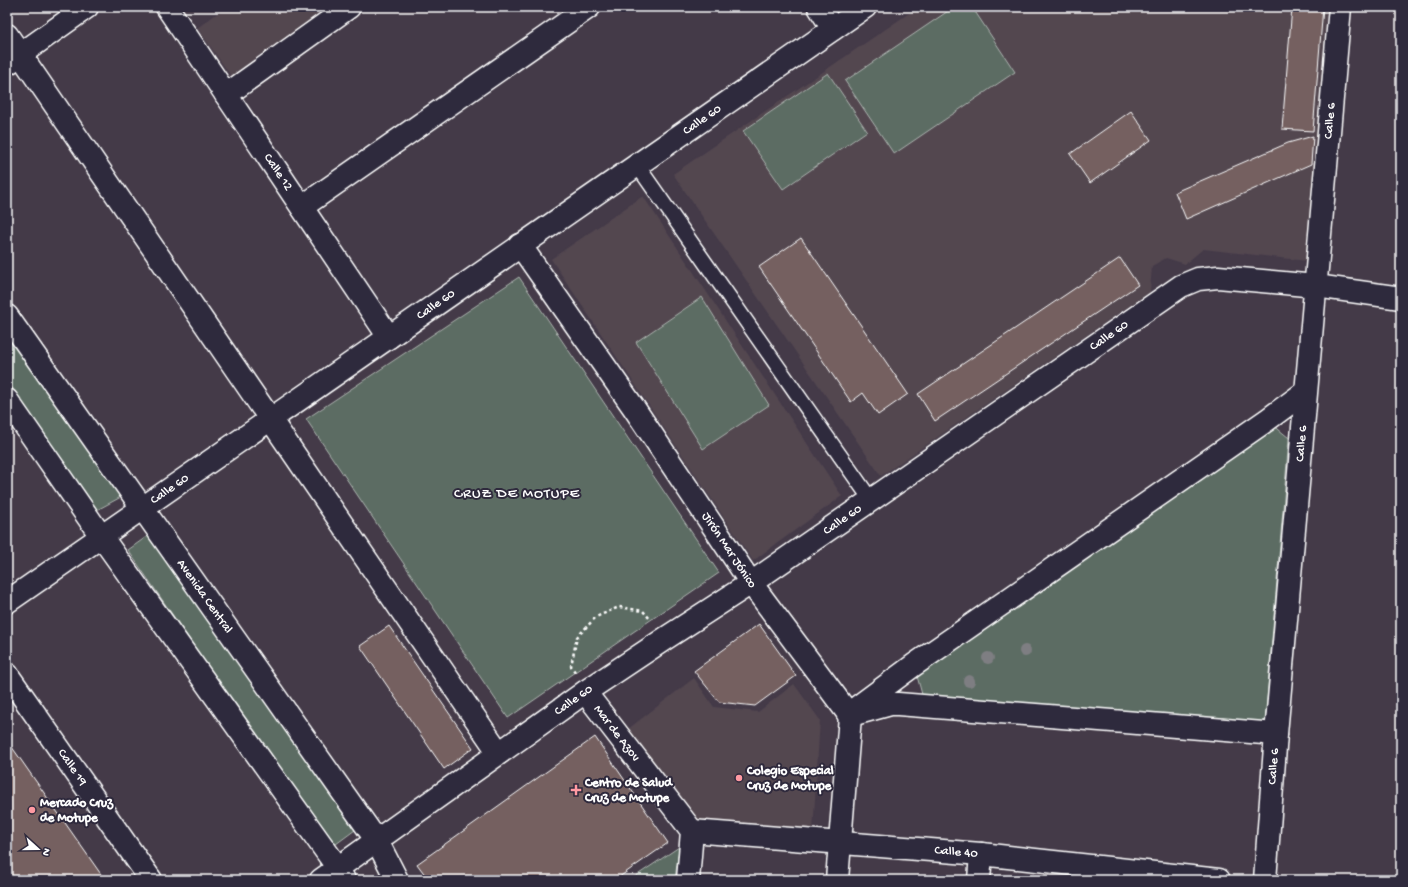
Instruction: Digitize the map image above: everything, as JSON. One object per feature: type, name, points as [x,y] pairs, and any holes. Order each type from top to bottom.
[{"type":"street","points":[[14,60],[87,7]]},
{"type":"street","name":"Calle 12","points":[[167,7],[389,337]]},
{"type":"street","points":[[226,95],[349,7]]},
{"type":"street","points":[[302,208],[589,7]]},
{"type":"street","points":[[819,7],[833,29]]},
{"type":"street","name":"Calle 60","points":[[7,602],[865,7]]},
{"type":"street","name":"Calle 6","points":[[1265,880],[1305,392],[1316,286],[1340,7]]},
{"type":"street","points":[[7,35],[14,60],[270,419],[499,753]]},
{"type":"street","name":"Jirón Mar Jónico","points":[[520,245],[634,408],[751,584],[849,715]]},
{"type":"street","name":"Calle 60","points":[[334,876],[377,841],[585,692],[751,584],[1181,286],[1198,279],[1218,277],[1316,286],[1401,298]]},
{"type":"street","name":"Avenida Central","points":[[7,316],[377,841],[398,880]]},
{"type":"street","points":[[838,880],[849,715],[914,665],[1305,392]]},
{"type":"street","points":[[7,400],[334,876]]},
{"type":"street","name":"Calle 19","points":[[7,674],[150,880]]},
{"type":"street","name":"Mar de Azov","points":[[585,692],[692,831]]},
{"type":"street","points":[[849,715],[891,704],[898,704],[1276,734]]},
{"type":"street","points":[[688,880],[692,831]]},
{"type":"street","name":"Calle 40","points":[[692,831],[981,854],[1126,875],[1219,880]]},
{"type":"street","points":[[979,880],[981,854]]},
{"type":"lane","points":[[637,165],[871,500]]},
{"type":"path","points":[[585,692],[571,666],[577,637],[596,617],[619,606],[643,611],[666,638]]},
{"type":"shaded area","points":[[226,7],[328,7],[231,76],[197,28]]},
{"type":"shaded area","points":[[918,7],[1327,7],[1307,261],[1203,249],[1185,264],[1166,258],[1152,266],[1150,292],[881,476],[673,174]]},
{"type":"shaded area","points":[[643,196],[842,496],[753,561],[551,259]]},
{"type":"shaded area","name":"Colegio Especial Cruz de Motupe","points":[[694,678],[714,707],[758,712],[794,684],[820,720],[813,832],[695,827],[628,729]]},
{"type":"green space","points":[[954,7],[972,7],[1015,72],[894,154],[845,81]]},
{"type":"green space","points":[[828,73],[867,131],[783,189],[743,131]]},
{"type":"green space","points":[[519,277],[719,573],[508,718],[306,419]]},
{"type":"green space","points":[[702,297],[769,405],[703,449],[636,342]]},
{"type":"green space","points":[[7,335],[121,497],[97,510],[7,380]]},
{"type":"green space","points":[[1267,420],[1289,438],[1265,722],[923,698],[914,665]]},
{"type":"green space","points":[[149,535],[355,830],[332,847],[128,550]]},
{"type":"green space","points":[[679,847],[675,880],[630,880]]},
{"type":"building","points":[[1292,7],[1323,7],[1313,131],[1282,129]]},
{"type":"building","points":[[1131,111],[1151,140],[1090,183],[1070,154]]},
{"type":"building","points":[[1313,136],[1311,164],[1186,219],[1175,192],[1288,143]]},
{"type":"building","points":[[801,238],[908,394],[878,415],[863,393],[851,402],[759,267]]},
{"type":"building","points":[[1120,258],[1138,285],[935,421],[918,394]]},
{"type":"building","points":[[759,624],[796,676],[755,706],[719,702],[694,671]]},
{"type":"building","points":[[389,626],[473,748],[444,769],[360,646]]},
{"type":"building","name":"Centro de Salud Cruz de Motupe","points":[[595,737],[668,843],[615,880],[429,880],[417,864]]},
{"type":"building","name":"Mercado Cruz de Motupe","points":[[7,740],[105,880],[7,880]]},
{"type":"place","name":"Colegio Especial Cruz de Motupe","points":[[739,778]]},
{"type":"place","name":"Centro de Salud Cruz de Motupe","points":[[576,790]]},
{"type":"place","name":"Mercado Cruz de Motupe","points":[[32,810]]},
{"type":"district","name":"CRUZ DE MOTUPE","points":[[517,494]]}]
